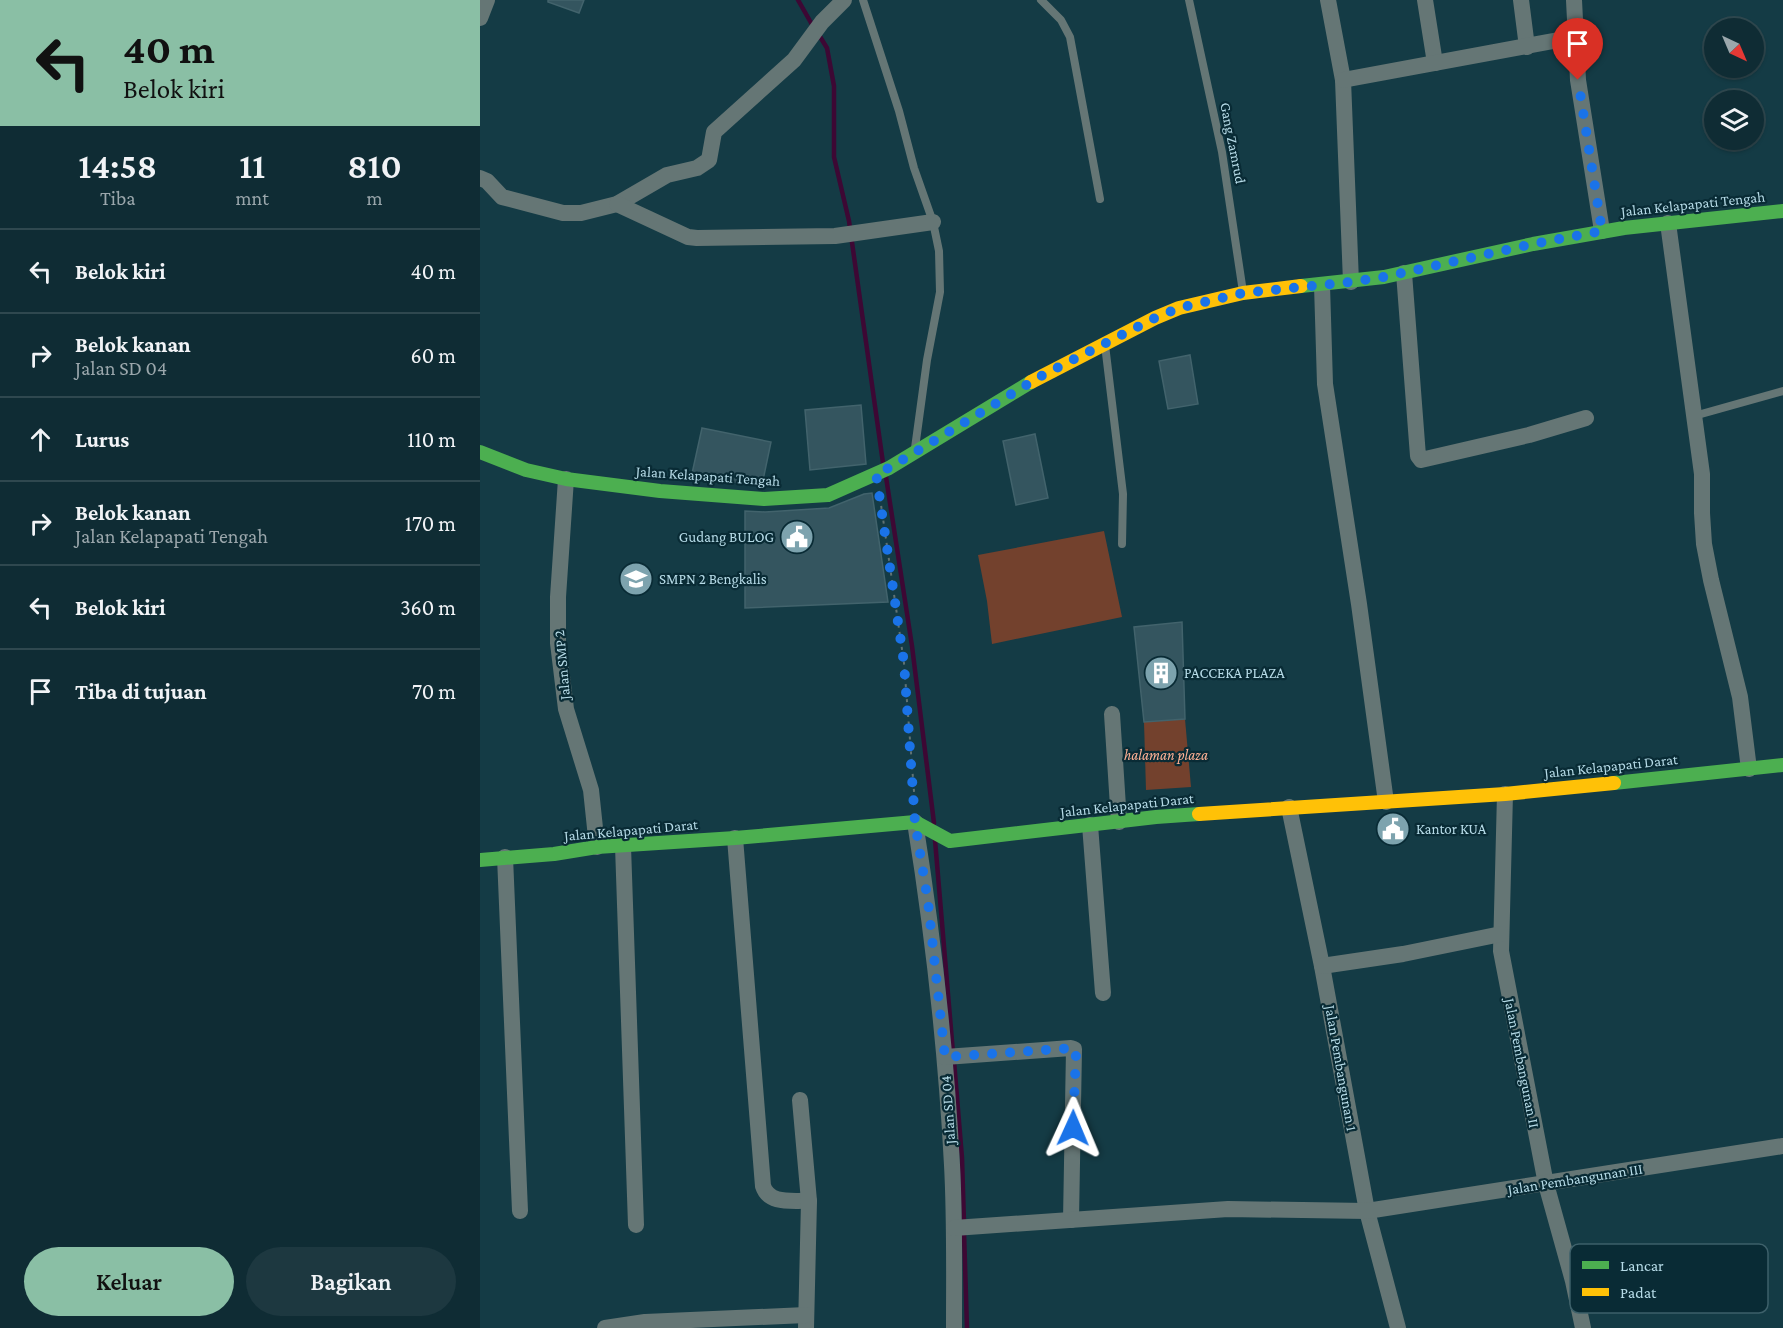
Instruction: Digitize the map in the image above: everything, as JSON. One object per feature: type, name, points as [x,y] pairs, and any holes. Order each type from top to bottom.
[{"type":"street","points":[[480,18],[487,0]]},
{"type":"street","points":[[480,178],[487,181],[502,196],[563,213],[593,211],[617,204],[667,176],[704,164],[710,157],[714,132],[794,60],[822,22],[844,0]]},
{"type":"street","points":[[1328,0],[1343,80],[1351,282]]},
{"type":"street","points":[[1425,0],[1435,63]]},
{"type":"street","points":[[1521,0],[1527,46]]},
{"type":"street","points":[[1574,0],[1578,80],[1602,231]]},
{"type":"street","points":[[1343,80],[1575,37]]},
{"type":"street","points":[[617,204],[688,237],[835,236],[933,222]]},
{"type":"street","name":"Jalan Kelapapati Tengah","points":[[480,452],[526,470],[566,479],[660,491],[776,499],[828,495],[883,471],[1043,375],[1171,311],[1243,293],[1351,282],[1404,273],[1602,231],[1783,211]]},
{"type":"street","points":[[1668,223],[1702,474],[1704,544],[1740,697],[1749,769]]},
{"type":"street","points":[[1404,273],[1418,456],[1421,460],[1529,435],[1586,418]]},
{"type":"street","points":[[1322,285],[1325,384],[1359,604],[1386,802]]},
{"type":"street","name":"Jalan SMP 2","points":[[566,479],[558,597],[558,643],[566,709],[591,790],[597,847]]},
{"type":"street","points":[[1112,714],[1119,822]]},
{"type":"street","name":"Jalan Kelapapati Darat","points":[[480,860],[554,854],[597,847],[916,822],[950,841],[1119,822],[1289,807],[1505,794],[1783,765]]},
{"type":"street","name":"Jalan Pembangunan II","points":[[1505,794],[1501,951],[1546,1184],[1570,1270]]},
{"type":"street","name":"Jalan Pembangunan 1","points":[[1289,807],[1322,966],[1367,1211],[1398,1328]]},
{"type":"street","name":"Jalan SD 04","points":[[916,822],[950,1056],[952,1166],[962,1227],[954,1328]]},
{"type":"street","points":[[1090,825],[1103,993]]},
{"type":"street","points":[[735,837],[763,1186],[767,1195],[775,1200],[809,1201]]},
{"type":"street","points":[[623,846],[636,1225]]},
{"type":"street","points":[[505,858],[520,1211]]},
{"type":"street","points":[[1322,966],[1403,954],[1500,934]]},
{"type":"street","points":[[950,1056],[1074,1049],[1076,1053],[1071,1220]]},
{"type":"street","points":[[606,1328],[645,1322],[806,1321],[809,1201],[800,1100]]},
{"type":"street","name":"Jalan Pembangunan III","points":[[962,1227],[1228,1209],[1367,1211],[1783,1146]]},
{"type":"street","name":"Jalan Pembangunan II","points":[[1580,1313],[1583,1328]]},
{"type":"lane","points":[[863,0],[899,111],[914,168],[933,222],[939,251],[940,292],[927,360],[915,452]]},
{"type":"lane","points":[[1041,0],[1061,21],[1071,37],[1100,198]]},
{"type":"lane","name":"Gang Zamrud","points":[[1189,0],[1222,152],[1243,293]]},
{"type":"lane","points":[[1104,345],[1124,494],[1122,544]]},
{"type":"lane","points":[[1694,416],[1783,391]]},
{"type":"path","points":[[883,471],[904,663],[916,822]]},
{"type":"green space","points":[[1104,531],[1122,617],[992,644],[978,555]]},
{"type":"green space","name":"halaman plaza","points":[[1185,719],[1191,787],[1146,790],[1144,722]]},
{"type":"building","points":[[548,0],[584,0],[579,13],[548,2]]},
{"type":"building","points":[[1190,355],[1198,404],[1168,409],[1159,361]]},
{"type":"building","points":[[861,405],[866,464],[810,470],[805,410]]},
{"type":"building","points":[[702,428],[771,442],[762,485],[691,478]]},
{"type":"building","points":[[1035,434],[1048,498],[1016,505],[1003,441]]},
{"type":"building","name":"Gudang BULOG","points":[[872,493],[888,602],[745,608],[745,511],[829,508]]},
{"type":"building","name":"PACCEKA PLAZA","points":[[1182,622],[1185,719],[1144,722],[1134,627]]},
{"type":"waterway","points":[[798,0],[814,28]]},
{"type":"waterway","points":[[819,35],[827,48],[834,86],[834,157],[849,221],[883,463]]},
{"type":"waterway","points":[[886,477],[912,646],[934,823]]},
{"type":"waterway","points":[[935,840],[953,1053]]},
{"type":"waterway","points":[[954,1061],[962,1158],[964,1223]]},
{"type":"waterway","points":[[964,1232],[967,1328]]},
{"type":"traffic: fast","points":[[1301,286],[1384,277],[1533,244],[1624,228],[1783,211]]},
{"type":"traffic: fast","points":[[480,452],[526,470],[566,479],[660,491],[764,499],[828,495],[889,468],[1031,382]]},
{"type":"traffic: fast","points":[[1614,783],[1783,765]]},
{"type":"traffic: fast","points":[[480,860],[554,854],[597,847],[735,838],[915,822],[950,841],[1199,814]]},
{"type":"traffic: slow","points":[[1031,382],[1179,308],[1243,293],[1301,286]]},
{"type":"traffic: slow","points":[[1199,814],[1505,794],[1614,783]]},
{"type":"place","name":"Gudang BULOG","points":[[797,537]]},
{"type":"place","name":"SMPN 2 Bengkalis","points":[[636,579]]},
{"type":"place","name":"PACCEKA PLAZA","points":[[1161,673]]},
{"type":"place","name":"Kantor KUA","points":[[1393,829]]},
{"type":"route","points":[[1073,1128],[1076,1053],[1073,1048],[945,1057],[928,902],[915,822],[917,822],[904,663],[876,473],[889,468],[1043,375],[1132,329],[1179,308],[1243,293],[1384,277],[1602,231],[1578,80]]}]
